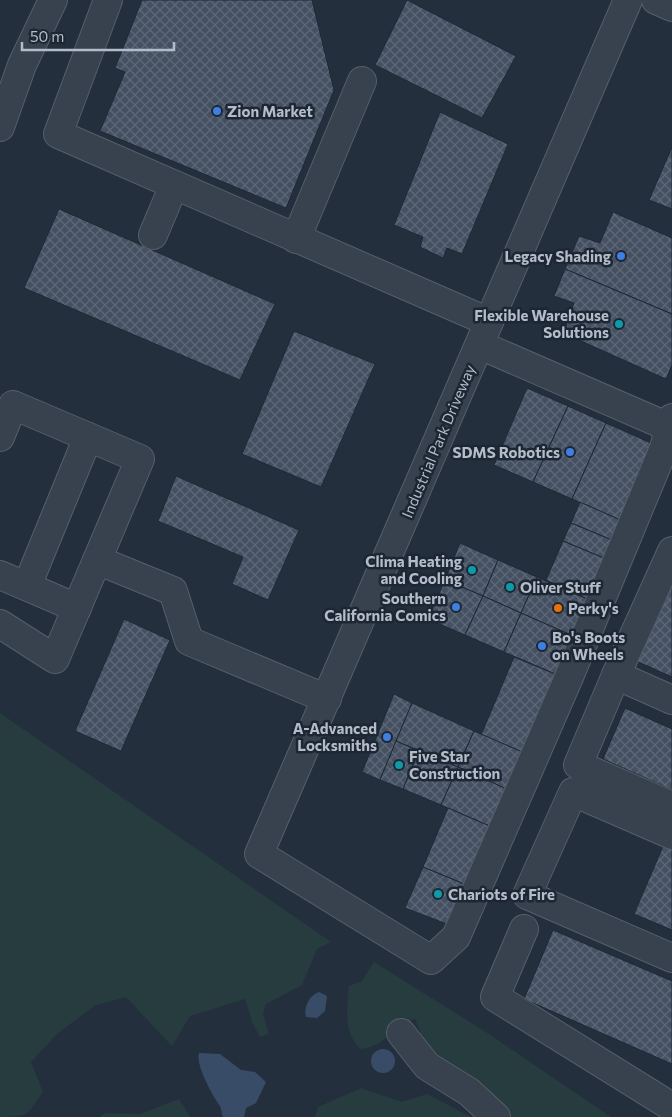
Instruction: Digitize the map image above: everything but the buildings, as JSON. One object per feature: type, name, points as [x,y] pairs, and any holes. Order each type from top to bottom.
[{"type":"street","points":[[0,127],[22,65],[53,0]]},
{"type":"street","points":[[108,0],[58,134],[374,273],[484,334],[672,423]]},
{"type":"street","name":"Industrial Park Driveway","points":[[628,0],[259,854],[431,960],[456,936],[572,668],[672,423]]},
{"type":"street","points":[[656,0],[672,7]]},
{"type":"street","points":[[296,239],[362,81]]},
{"type":"street","points":[[153,236],[174,185]]},
{"type":"street","points":[[0,437],[13,405],[140,459],[55,659],[0,624]]},
{"type":"street","points":[[27,586],[88,438]]},
{"type":"street","points":[[672,551],[578,765],[672,806]]},
{"type":"street","points":[[97,560],[173,591],[189,641],[326,699]]},
{"type":"street","points":[[0,575],[77,608]]},
{"type":"street","points":[[616,675],[672,700]]},
{"type":"street","points":[[672,835],[573,792],[527,895],[672,958]]},
{"type":"street","points":[[524,929],[496,997],[672,1106]]},
{"type":"street","points":[[401,1033],[427,1066],[469,1092],[496,1117]]},
{"type":"green space","points":[[0,713],[331,942],[317,949],[302,985],[266,1004],[263,1014],[269,1034],[260,1037],[253,1024],[245,999],[190,1016],[172,1046],[126,997],[96,1005],[58,1033],[31,1062],[43,1092],[30,1110],[22,1115],[0,1117]]},
{"type":"green space","points":[[374,962],[486,1032],[611,1117],[506,1117],[488,1090],[435,1057],[422,1036],[415,1019],[407,1022],[377,1044],[361,1049],[351,1036],[349,1028],[347,1011],[349,986],[362,981]]},
{"type":"green space","points":[[361,1088],[402,1102],[427,1094],[471,1117],[315,1117],[318,1107]]},
{"type":"green space","points":[[179,1099],[190,1117],[100,1117],[105,1113],[140,1114]]},
{"type":"water","points":[[319,992],[327,996],[325,1011],[317,1018],[306,1017],[305,1013],[308,1002]]},
{"type":"water","points":[[383,1049],[388,1050],[394,1056],[394,1066],[388,1072],[383,1073],[378,1072],[372,1066],[371,1061],[372,1056],[378,1050]]},
{"type":"water","points":[[199,1053],[220,1054],[241,1070],[255,1072],[266,1082],[256,1103],[246,1108],[244,1117],[223,1117],[221,1107],[202,1072],[198,1058]]},
{"type":"place","name":"Zion Market","points":[[217,111]]},
{"type":"place","name":"Legacy Shading","points":[[621,256]]},
{"type":"place","name":"Flexible Warehouse Solutions","points":[[619,324]]},
{"type":"place","name":"SDMS Robotics","points":[[570,452]]},
{"type":"place","name":"Clima Heating and Cooling","points":[[472,570]]},
{"type":"place","name":"Oliver Stuff","points":[[510,587]]},
{"type":"place","name":"Southern California Comics","points":[[456,607]]},
{"type":"place","name":"Perky's","points":[[558,608]]},
{"type":"place","name":"Bo's Boots on Wheels","points":[[542,646]]},
{"type":"place","name":"A-Advanced Locksmiths","points":[[387,737]]},
{"type":"place","name":"Five Star Construction","points":[[399,765]]},
{"type":"place","name":"Chariots of Fire","points":[[438,894]]}]
